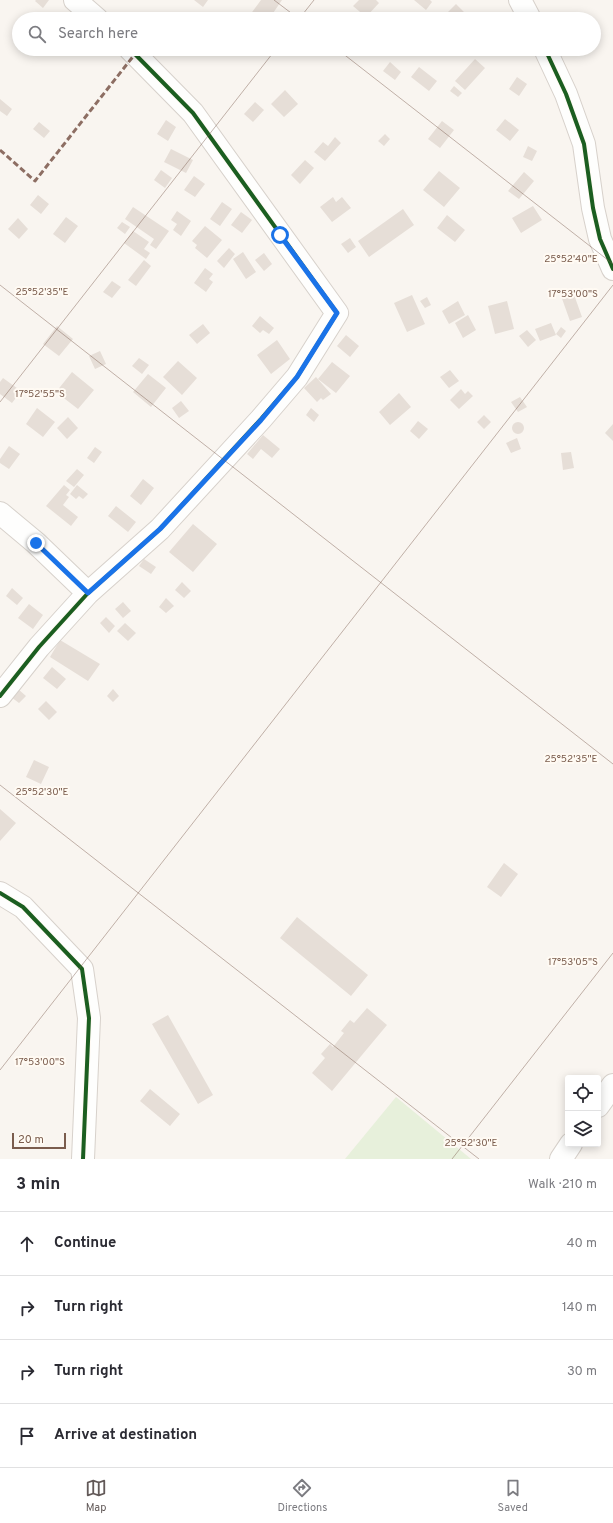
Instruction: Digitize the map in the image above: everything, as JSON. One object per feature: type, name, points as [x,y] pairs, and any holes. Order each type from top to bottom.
[{"type":"street","points":[[75,0],[89,12]]},
{"type":"street","points":[[520,0],[526,12]]},
{"type":"street","points":[[0,696],[40,647],[88,593],[160,529],[261,420],[297,377],[337,313],[193,113],[137,56]]},
{"type":"street","points":[[548,56],[566,94],[584,144],[593,208],[600,239],[613,269]]},
{"type":"street","points":[[0,513],[36,543],[88,593]]},
{"type":"street","points":[[0,894],[23,907],[82,969],[89,1018],[83,1159]]},
{"type":"street","points":[[601,1102],[613,1085]]},
{"type":"street","points":[[561,1159],[569,1147]]},
{"type":"green space","points":[[396,1097],[471,1159],[345,1159]]},
{"type":"building","points":[[49,0],[43,8],[35,1]]},
{"type":"building","points":[[194,0],[208,0],[203,7]]},
{"type":"building","points":[[261,0],[282,0],[274,12],[252,12]]},
{"type":"building","points":[[359,0],[376,0],[379,3],[371,12],[360,12],[353,6]]},
{"type":"building","points":[[414,0],[430,0],[432,2],[426,10]]},
{"type":"building","points":[[456,4],[464,12],[448,12]]},
{"type":"building","points":[[475,59],[485,68],[465,90],[455,81]]},
{"type":"building","points":[[390,62],[401,72],[395,80],[383,71]]},
{"type":"building","points":[[419,67],[437,81],[429,91],[411,77]]},
{"type":"building","points":[[517,77],[527,84],[519,96],[509,89]]},
{"type":"building","points":[[454,86],[462,93],[458,97],[450,91]]},
{"type":"building","points":[[285,90],[298,104],[284,117],[271,104]]},
{"type":"building","points":[[0,99],[12,109],[7,116],[0,111]]},
{"type":"building","points":[[255,102],[264,110],[253,122],[244,114]]},
{"type":"building","points":[[505,119],[519,130],[510,141],[496,130]]},
{"type":"building","points":[[166,120],[176,127],[168,141],[157,134]]},
{"type":"building","points":[[442,121],[454,130],[440,148],[428,139]]},
{"type":"building","points":[[39,122],[50,131],[44,138],[33,129]]},
{"type":"building","points":[[385,134],[390,139],[384,146],[378,141]]},
{"type":"building","points":[[335,137],[341,143],[325,161],[314,152],[323,142],[328,146]]},
{"type":"building","points":[[528,146],[537,151],[532,161],[523,157]]},
{"type":"building","points":[[171,149],[193,160],[186,173],[164,162]]},
{"type":"building","points":[[305,160],[314,168],[300,184],[291,175]]},
{"type":"building","points":[[161,170],[172,178],[165,188],[154,180]]},
{"type":"building","points":[[439,171],[460,188],[444,207],[423,190]]},
{"type":"building","points":[[524,172],[534,181],[519,199],[508,191]]},
{"type":"building","points":[[194,176],[205,184],[195,197],[184,190]]},
{"type":"building","points":[[38,195],[49,204],[41,214],[30,205]]},
{"type":"building","points":[[333,197],[336,202],[342,197],[351,208],[332,222],[320,207]]},
{"type":"building","points":[[222,202],[232,209],[220,226],[210,219]]},
{"type":"building","points":[[533,206],[542,220],[521,233],[512,218]]},
{"type":"building","points":[[133,207],[169,231],[156,249],[150,245],[154,239],[125,219]]},
{"type":"building","points":[[403,209],[414,225],[369,257],[358,241]]},
{"type":"building","points":[[177,211],[191,221],[181,236],[173,230],[177,224],[171,220]]},
{"type":"building","points":[[241,212],[252,220],[242,233],[231,225]]},
{"type":"building","points":[[447,215],[465,230],[455,242],[437,228]]},
{"type":"building","points":[[66,217],[78,226],[65,243],[53,234]]},
{"type":"building","points":[[18,218],[28,229],[19,239],[8,229]]},
{"type":"building","points":[[122,222],[130,227],[125,234],[117,228]]},
{"type":"building","points":[[205,226],[222,240],[207,258],[195,248],[197,245],[192,241]]},
{"type":"building","points":[[133,231],[149,242],[144,249],[150,253],[146,259],[124,243]]},
{"type":"building","points":[[350,238],[356,247],[348,253],[341,244]]},
{"type":"building","points":[[229,248],[235,254],[224,268],[217,261]]},
{"type":"building","points":[[243,252],[256,272],[246,279],[233,259]]},
{"type":"building","points":[[264,253],[272,264],[264,271],[255,260]]},
{"type":"building","points":[[144,260],[151,266],[136,286],[128,280]]},
{"type":"building","points":[[205,268],[213,274],[209,279],[213,282],[206,292],[194,283]]},
{"type":"building","points":[[112,281],[121,287],[112,298],[103,292]]},
{"type":"building","points":[[572,289],[582,317],[570,321],[560,293]]},
{"type":"building","points":[[412,295],[425,324],[407,332],[394,303]]},
{"type":"building","points":[[427,297],[431,305],[425,308],[420,301]]},
{"type":"building","points":[[458,301],[465,315],[449,324],[442,311]]},
{"type":"building","points":[[507,301],[514,329],[495,334],[488,306]]},
{"type":"building","points":[[468,315],[476,330],[463,338],[455,323]]},
{"type":"building","points":[[260,316],[274,328],[269,334],[263,330],[260,333],[252,326]]},
{"type":"building","points":[[551,323],[556,335],[540,341],[535,329]]},
{"type":"building","points":[[203,324],[210,333],[197,344],[189,335]]},
{"type":"building","points":[[57,326],[73,339],[59,356],[43,344]]},
{"type":"building","points":[[561,327],[566,331],[561,338],[556,334]]},
{"type":"building","points":[[527,330],[536,340],[528,347],[519,336]]},
{"type":"building","points":[[346,335],[359,346],[350,357],[337,346]]},
{"type":"building","points":[[277,340],[290,359],[271,374],[257,355]]},
{"type":"building","points":[[100,351],[106,364],[95,369],[89,356]]},
{"type":"building","points":[[139,358],[149,365],[142,374],[132,366]]},
{"type":"building","points":[[178,361],[197,378],[182,395],[163,377]]},
{"type":"building","points":[[332,362],[350,376],[336,393],[318,379]]},
{"type":"building","points":[[450,370],[459,381],[449,388],[440,377]]},
{"type":"building","points":[[72,372],[94,390],[78,409],[56,392]]},
{"type":"building","points":[[148,374],[166,388],[151,407],[133,392]]},
{"type":"building","points":[[316,377],[331,394],[323,400],[321,398],[317,402],[304,388]]},
{"type":"building","points":[[3,378],[21,391],[12,403],[0,394],[0,382]]},
{"type":"building","points":[[461,389],[465,394],[468,391],[473,396],[459,409],[450,400]]},
{"type":"building","points":[[399,393],[411,407],[390,425],[379,412]]},
{"type":"building","points":[[520,397],[527,407],[518,412],[511,402]]},
{"type":"building","points":[[181,401],[189,411],[179,418],[172,408]]},
{"type":"building","points":[[37,408],[55,422],[43,437],[26,424]]},
{"type":"building","points":[[311,408],[319,415],[314,422],[306,415]]},
{"type":"building","points":[[484,415],[491,422],[484,429],[477,422]]},
{"type":"building","points":[[68,417],[78,428],[67,439],[57,428]]},
{"type":"building","points":[[418,421],[428,429],[419,439],[410,431]]},
{"type":"building","points":[[516,422],[520,422],[524,428],[520,434],[516,434],[512,430],[512,426]]},
{"type":"building","points":[[613,424],[613,441],[605,433]]},
{"type":"building","points":[[263,435],[280,449],[272,458],[261,449],[253,459],[247,454]]},
{"type":"building","points":[[517,438],[521,449],[511,453],[506,443]]},
{"type":"building","points":[[9,446],[20,454],[9,469],[0,463],[0,459]]},
{"type":"building","points":[[95,447],[102,452],[94,463],[87,458]]},
{"type":"building","points":[[571,452],[574,468],[563,470],[561,453]]},
{"type":"building","points":[[77,469],[84,475],[74,487],[66,481]]},
{"type":"building","points":[[143,479],[154,488],[141,505],[130,496]]},
{"type":"building","points":[[64,485],[70,490],[66,495],[69,497],[63,505],[78,517],[71,526],[46,506]]},
{"type":"building","points":[[77,485],[88,494],[83,499],[79,496],[76,499],[70,494]]},
{"type":"building","points":[[116,506],[136,522],[128,532],[108,516]]},
{"type":"building","points":[[193,524],[217,544],[193,572],[169,552]]},
{"type":"building","points":[[144,559],[156,567],[151,574],[139,566]]},
{"type":"building","points":[[182,582],[191,591],[184,598],[175,590]]},
{"type":"building","points":[[12,588],[23,598],[17,605],[6,596]]},
{"type":"building","points":[[166,598],[174,606],[166,613],[159,607]]},
{"type":"building","points":[[123,602],[131,611],[123,618],[115,609]]},
{"type":"building","points":[[29,604],[43,615],[33,629],[18,618]]},
{"type":"building","points":[[106,617],[115,626],[109,633],[100,623]]},
{"type":"building","points":[[125,623],[136,633],[128,641],[117,631]]},
{"type":"building","points":[[60,640],[100,664],[88,681],[50,657]]},
{"type":"building","points":[[52,667],[66,679],[57,689],[43,678]]},
{"type":"building","points":[[18,689],[26,696],[19,703],[11,697]]},
{"type":"building","points":[[113,689],[119,696],[113,702],[107,696]]},
{"type":"building","points":[[46,701],[57,712],[49,720],[38,709]]},
{"type":"building","points":[[34,760],[49,767],[41,784],[26,777]]},
{"type":"building","points":[[0,809],[16,823],[0,841]]},
{"type":"building","points":[[504,863],[518,874],[501,897],[487,887]]},
{"type":"building","points":[[297,917],[368,975],[351,996],[280,938]]},
{"type":"building","points":[[367,1008],[387,1025],[332,1091],[312,1073],[325,1058],[321,1054],[330,1044],[333,1047],[344,1033],[341,1031],[350,1020],[354,1023]]},
{"type":"building","points":[[168,1015],[213,1095],[198,1104],[152,1024]]},
{"type":"building","points":[[150,1089],[180,1114],[170,1126],[140,1101]]},
{"type":"marked path","points":[[0,150],[35,181],[133,56]]},
{"type":"cycle path","points":[[0,696],[39,647],[88,593],[160,529],[261,419],[297,377],[337,313],[193,113],[137,56]]},
{"type":"cycle path","points":[[548,56],[566,94],[584,144],[593,208],[600,239],[613,269]]},
{"type":"cycle path","points":[[0,893],[23,907],[82,969],[89,1018],[83,1159]]},
{"type":"route","points":[[36,543],[88,593],[160,529],[261,420],[297,377],[337,313],[280,235]]}]
